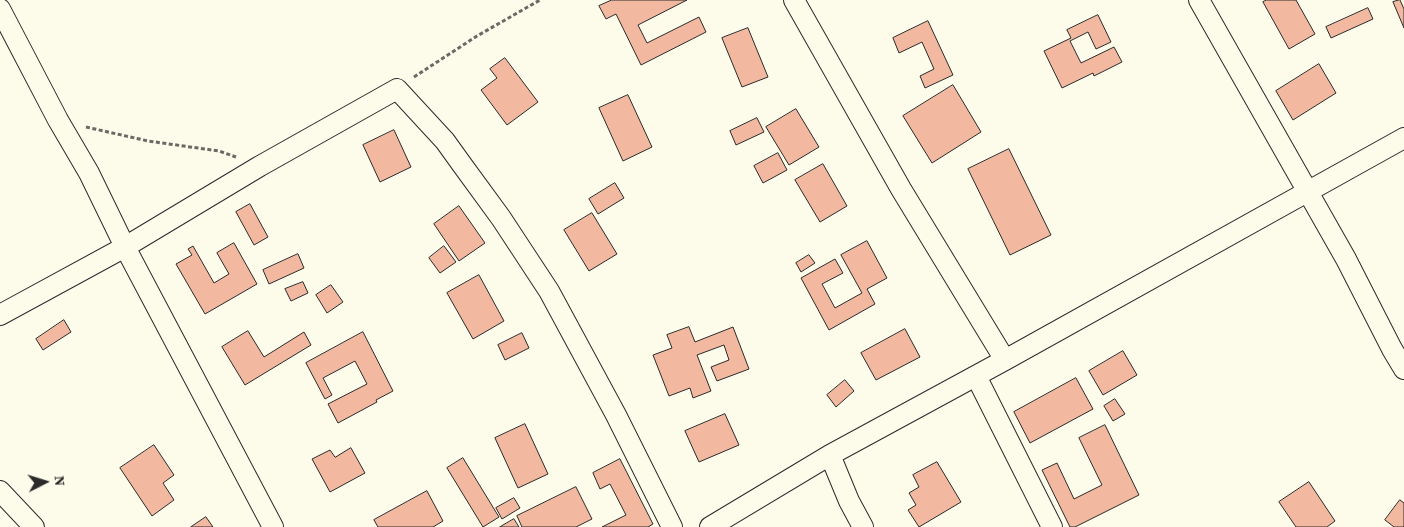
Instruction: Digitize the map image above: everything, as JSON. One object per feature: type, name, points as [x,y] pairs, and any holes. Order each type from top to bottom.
[{"type":"street","points":[[794,0],[901,189],[1005,360]]},
{"type":"street","points":[[1198,0],[1346,259],[1404,369]]},
{"type":"street","points":[[0,9],[58,120],[89,173],[125,247],[273,527]]},
{"type":"street","points":[[0,314],[125,247],[260,166],[397,88],[445,142],[463,166],[501,218],[549,291],[616,415],[672,527]]},
{"type":"street","points":[[710,527],[830,455],[1404,138]]},
{"type":"street","points":[[976,376],[1052,527]]},
{"type":"street","points":[[830,455],[849,501],[863,527]]},
{"type":"street","points":[[0,491],[34,527]]},
{"type":"path","points":[[397,88],[448,54],[540,0]]},
{"type":"path","points":[[58,120],[148,141],[219,150],[260,166]]},
{"type":"building","points":[[612,0],[687,0],[638,25],[647,43],[699,17],[706,32],[641,65],[616,14],[606,19],[599,6]]},
{"type":"building","points":[[1267,0],[1296,0],[1315,34],[1289,49],[1263,2]]},
{"type":"building","points":[[1400,0],[1404,9],[1404,28],[1393,2]]},
{"type":"building","points":[[1368,8],[1373,19],[1331,38],[1326,27]]},
{"type":"building","points":[[1098,15],[1111,42],[1096,49],[1088,32],[1070,41],[1081,63],[1114,47],[1122,62],[1094,76],[1093,73],[1062,88],[1044,51],[1071,38],[1067,30]]},
{"type":"building","points":[[928,21],[953,75],[925,88],[920,76],[934,69],[922,42],[899,53],[893,38]]},
{"type":"building","points":[[748,28],[768,77],[742,87],[722,38]]},
{"type":"building","points":[[505,58],[538,102],[507,125],[481,90],[497,78],[490,69]]},
{"type":"building","points":[[1319,64],[1336,93],[1293,120],[1276,91]]},
{"type":"building","points":[[953,85],[981,132],[932,163],[903,116]]},
{"type":"building","points":[[628,95],[652,147],[623,161],[599,108]]},
{"type":"building","points":[[796,109],[819,147],[789,165],[766,127]]},
{"type":"building","points":[[757,118],[764,132],[736,145],[730,131]]},
{"type":"building","points":[[394,130],[411,167],[380,182],[363,145]]},
{"type":"building","points":[[1009,149],[1051,235],[1010,255],[968,169]]},
{"type":"building","points":[[778,153],[787,170],[763,183],[754,166]]},
{"type":"building","points":[[823,164],[847,206],[820,222],[795,180]]},
{"type":"building","points":[[615,183],[624,198],[598,214],[589,199]]},
{"type":"building","points":[[250,204],[268,237],[254,245],[236,212]]},
{"type":"building","points":[[459,206],[485,243],[459,261],[434,224]]},
{"type":"building","points":[[592,213],[617,254],[589,271],[564,230]]},
{"type":"building","points":[[867,241],[887,278],[867,289],[875,304],[829,330],[801,278],[835,259],[843,273],[822,284],[835,308],[862,293],[841,255]]},
{"type":"building","points":[[234,243],[257,284],[205,314],[176,264],[192,255],[188,249],[193,246],[214,283],[229,274],[217,253]]},
{"type":"building","points":[[444,246],[456,262],[440,273],[429,258]]},
{"type":"building","points":[[298,254],[304,268],[269,284],[263,270]]},
{"type":"building","points":[[809,255],[815,263],[801,272],[796,263]]},
{"type":"building","points":[[479,275],[504,321],[473,339],[447,293]]},
{"type":"building","points":[[303,282],[308,293],[291,301],[285,289]]},
{"type":"building","points":[[331,285],[343,302],[327,313],[316,295]]},
{"type":"building","points":[[64,320],[71,332],[43,350],[36,339]]},
{"type":"building","points":[[689,327],[695,342],[733,327],[749,369],[717,381],[711,367],[729,360],[724,345],[697,355],[711,391],[693,398],[690,388],[669,396],[653,355],[672,348],[667,335]]},
{"type":"building","points":[[905,329],[920,357],[876,380],[861,353]]},
{"type":"building","points":[[248,331],[264,357],[304,332],[311,345],[245,385],[222,347]]},
{"type":"building","points":[[363,332],[393,391],[338,423],[328,404],[367,384],[355,361],[323,378],[332,395],[325,399],[306,363]]},
{"type":"building","points":[[522,333],[529,348],[505,360],[498,345]]},
{"type":"building","points":[[1123,351],[1137,375],[1103,395],[1089,371]]},
{"type":"building","points":[[1076,378],[1093,409],[1030,443],[1014,412]]},
{"type":"building","points":[[845,380],[854,391],[836,407],[827,395]]},
{"type":"building","points":[[1115,399],[1125,414],[1113,421],[1104,406]]},
{"type":"building","points":[[725,414],[739,445],[699,462],[685,431]]},
{"type":"building","points":[[525,424],[548,474],[518,488],[495,438]]},
{"type":"building","points":[[1105,425],[1139,495],[1075,527],[1070,527],[1042,470],[1057,463],[1074,499],[1102,485],[1079,438]]},
{"type":"building","points":[[154,445],[174,475],[163,483],[174,500],[152,516],[120,468]]},
{"type":"building","points":[[351,448],[365,473],[330,492],[312,459],[330,450],[335,457]]},
{"type":"building","points":[[463,458],[499,517],[483,527],[447,468]]},
{"type":"building","points":[[620,459],[653,524],[648,527],[602,527],[626,515],[610,484],[600,489],[593,473]]},
{"type":"building","points":[[937,462],[961,502],[919,527],[908,510],[916,505],[909,493],[919,487],[913,475]]},
{"type":"building","points":[[1309,482],[1335,521],[1327,527],[1296,527],[1279,502]]},
{"type":"building","points":[[576,487],[592,519],[576,527],[522,527],[517,516]]},
{"type":"building","points":[[427,491],[443,521],[433,527],[378,527],[374,520]]},
{"type":"building","points":[[514,498],[520,508],[502,519],[496,508]]},
{"type":"building","points":[[1400,500],[1404,503],[1404,527],[1394,527],[1385,520]]},
{"type":"building","points":[[206,517],[213,527],[191,527]]},
{"type":"building","points":[[514,519],[519,527],[500,527]]}]
